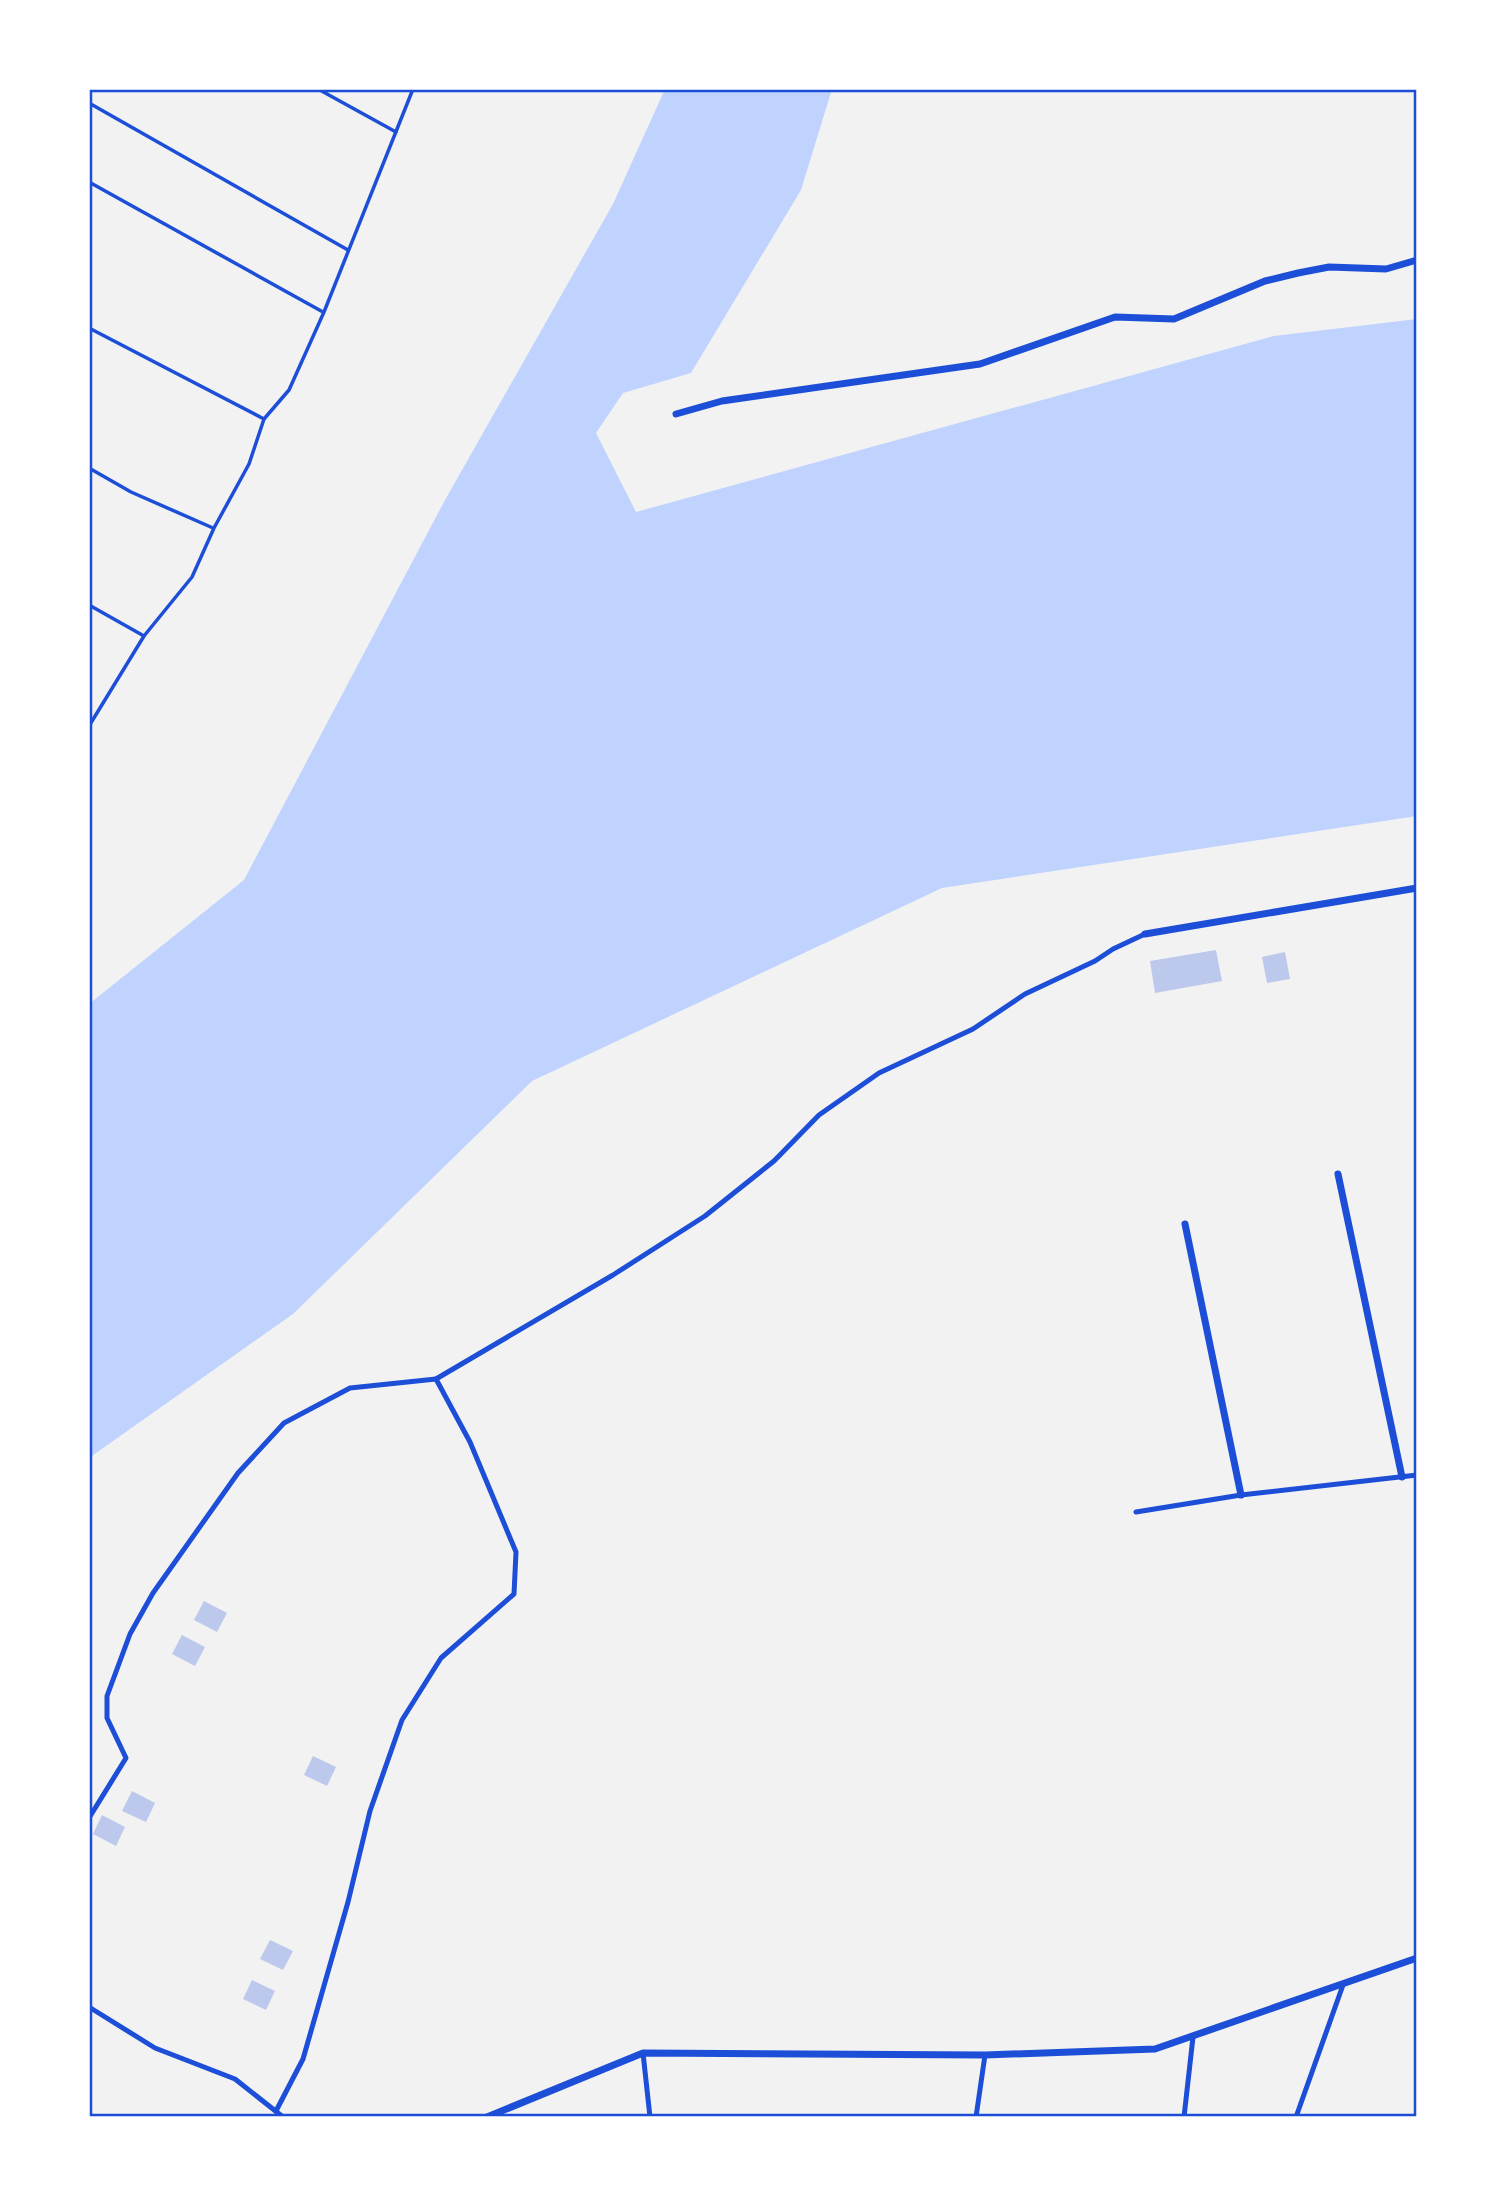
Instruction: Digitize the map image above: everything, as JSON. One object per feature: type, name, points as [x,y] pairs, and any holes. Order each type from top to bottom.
[{"type":"street","points":[[676,414],[722,401],[980,364],[1115,317],[1174,320],[1265,281],[1298,273],[1329,267],[1386,269],[1417,260]]},
{"type":"street","points":[[1145,934],[1417,888]]},
{"type":"street","points":[[1338,1174],[1402,1477]]},
{"type":"street","points":[[1185,1224],[1241,1495]]},
{"type":"street","points":[[487,2117],[643,2053],[985,2055],[1155,2049],[1417,1958]]},
{"type":"lane","points":[[89,1818],[126,1758],[107,1718],[107,1696],[131,1634],[153,1593],[238,1473],[284,1423],[350,1388],[436,1379],[613,1275],[705,1216],[774,1161],[819,1115],[879,1073],[973,1029],[1025,994],[1145,934]]},
{"type":"lane","points":[[276,2111],[303,2059],[348,1902],[370,1811],[402,1720],[441,1658],[514,1594],[516,1552],[470,1441],[436,1379]]},
{"type":"lane","points":[[1136,1512],[1241,1495],[1417,1475]]},
{"type":"lane","points":[[1296,2117],[1343,1985]]},
{"type":"lane","points":[[89,2007],[155,2048],[235,2079],[283,2117]]},
{"type":"lane","points":[[1184,2117],[1193,2037]]},
{"type":"lane","points":[[643,2053],[650,2117]]},
{"type":"lane","points":[[976,2117],[985,2055]]},
{"type":"path","points":[[318,89],[397,132]]},
{"type":"path","points":[[89,726],[144,636],[192,577],[214,528],[249,464],[264,419],[289,390],[324,312],[413,89]]},
{"type":"path","points":[[89,103],[348,250]]},
{"type":"path","points":[[89,181],[324,312]]},
{"type":"path","points":[[89,328],[264,419]]},
{"type":"path","points":[[89,468],[131,492],[214,528]]},
{"type":"path","points":[[89,606],[144,636]]},
{"type":"water","points":[[665,89],[832,89],[801,190],[691,373],[623,393],[596,433],[636,512],[1274,336],[1417,319],[1417,816],[942,888],[532,1081],[293,1314],[89,1458],[89,1004],[244,880],[445,500],[613,204]]},
{"type":"building","points":[[1216,950],[1222,981],[1155,993],[1150,961]]},
{"type":"building","points":[[1285,952],[1290,979],[1267,983],[1262,957]]},
{"type":"building","points":[[204,1601],[227,1613],[217,1632],[194,1620]]},
{"type":"building","points":[[182,1635],[205,1647],[195,1666],[172,1654]]},
{"type":"building","points":[[313,1756],[336,1767],[327,1786],[304,1775]]},
{"type":"building","points":[[132,1791],[155,1803],[146,1822],[122,1811]]},
{"type":"building","points":[[102,1815],[125,1827],[116,1846],[93,1834]]},
{"type":"building","points":[[270,1940],[293,1951],[283,1970],[260,1959]]},
{"type":"building","points":[[252,1980],[275,1991],[266,2010],[243,1999]]}]
